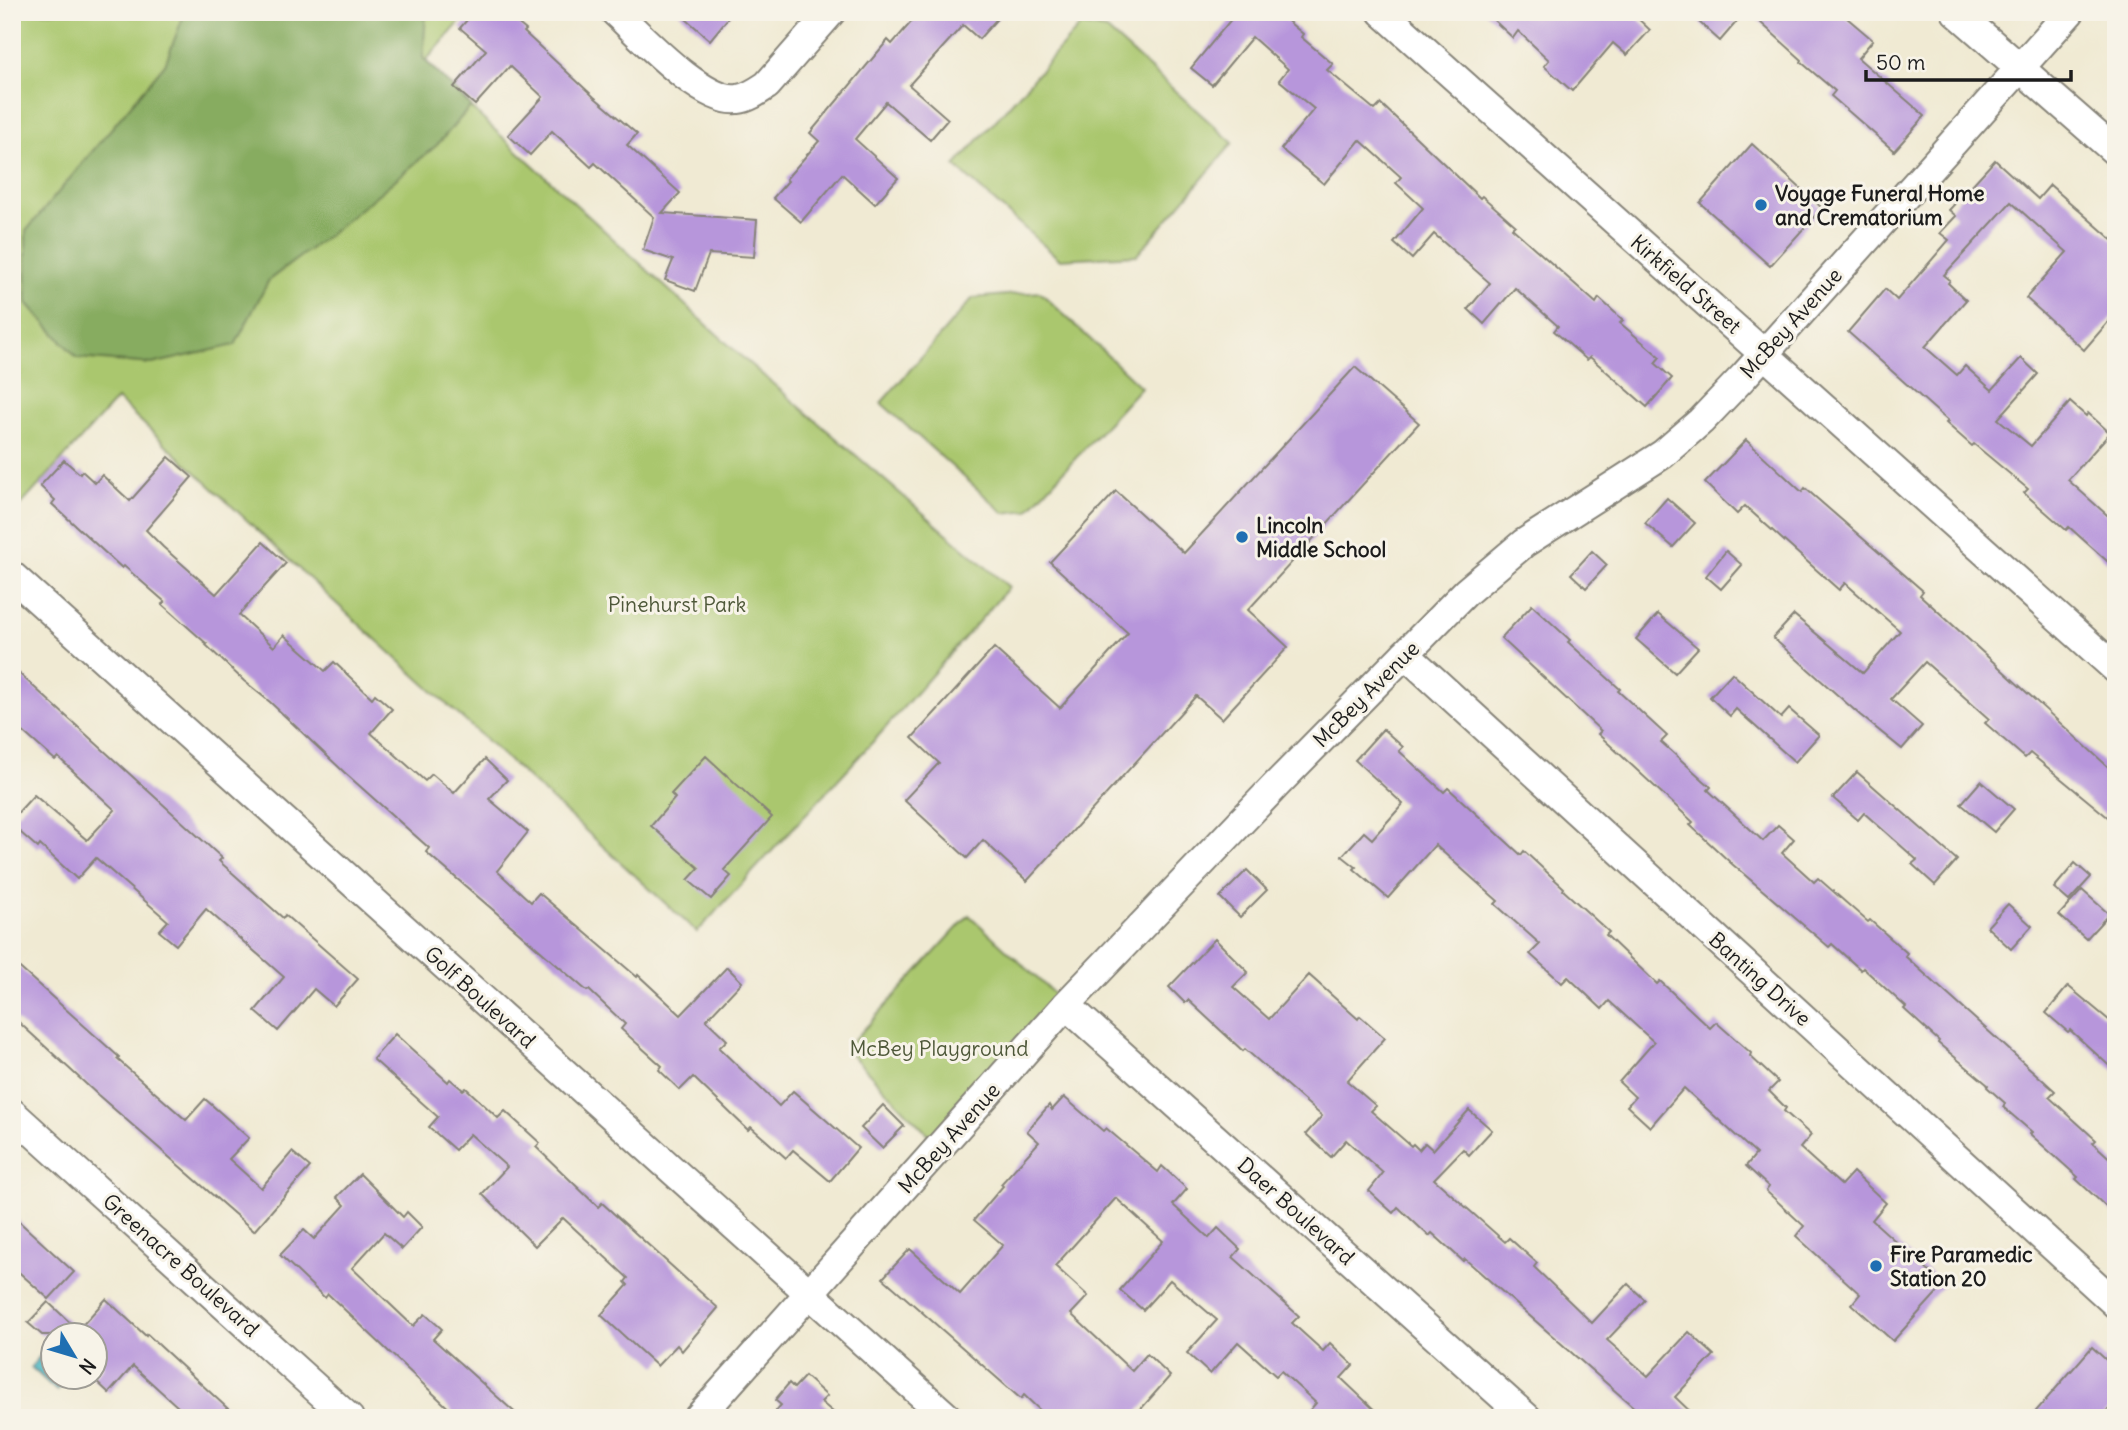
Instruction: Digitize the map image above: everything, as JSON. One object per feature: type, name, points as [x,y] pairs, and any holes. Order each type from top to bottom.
[{"type":"street","points":[[615,12],[700,88],[728,99],[738,99],[767,85],[831,12]]},
{"type":"street","name":"Kirkfield Street","points":[[1382,12],[2116,669]]},
{"type":"street","points":[[1956,12],[2116,152]]},
{"type":"street","name":"McBey Avenue","points":[[698,1418],[1066,1005],[1270,791],[1466,592],[1503,559],[1644,467],[1682,439],[1718,404],[2070,12]]},
{"type":"street","name":"Golf Boulevard","points":[[12,576],[948,1418]]},
{"type":"street","name":"Banting Drive","points":[[1405,654],[2116,1304]]},
{"type":"street","name":"Daer Boulevard","points":[[1066,1005],[1527,1418]]},
{"type":"street","name":"Greenacre Boulevard","points":[[12,1113],[349,1418]]},
{"type":"green space","name":"Pinehurst Park","points":[[12,12],[469,12],[423,64],[743,358],[1009,587],[880,734],[697,932],[327,595],[117,399],[12,515]]},
{"type":"green space","points":[[185,12],[426,12],[423,58],[471,106],[437,145],[330,234],[269,280],[235,345],[152,364],[77,358],[27,303],[26,231],[165,64]]},
{"type":"green space","points":[[1081,25],[1107,30],[1233,143],[1137,255],[1059,259],[955,166]]},
{"type":"green space","points":[[1040,292],[1141,387],[1028,510],[1004,513],[881,403],[973,298]]},
{"type":"green space","name":"McBey Playground","points":[[969,915],[1066,1005],[941,1148],[846,1049]]},
{"type":"water","points":[[38,1359],[38,1373],[31,1367]]},
{"type":"building","points":[[474,12],[504,12],[637,134],[627,145],[680,193],[662,213],[757,220],[754,257],[709,254],[695,291],[665,280],[673,260],[643,250],[654,217],[595,163],[591,167],[552,131],[530,155],[508,135],[543,97],[510,66],[475,105],[454,87],[486,50],[460,28]]},
{"type":"building","points":[[678,12],[733,12],[710,40]]},
{"type":"building","points":[[920,12],[1003,12],[979,39],[963,25],[909,85],[948,119],[930,140],[886,102],[855,139],[898,178],[875,204],[842,174],[801,222],[773,198],[819,141],[810,133],[888,40],[892,44]]},
{"type":"building","points":[[1237,12],[1277,12],[1333,64],[1327,70],[1375,110],[1381,104],[1480,198],[1482,196],[1515,225],[1512,228],[1596,303],[1599,298],[1623,320],[1620,323],[1660,357],[1655,363],[1672,378],[1647,407],[1590,357],[1587,360],[1554,331],[1558,326],[1515,288],[1484,324],[1468,309],[1490,283],[1434,234],[1412,259],[1394,243],[1423,208],[1396,183],[1401,177],[1360,140],[1324,184],[1281,149],[1314,109],[1279,80],[1288,69],[1252,37],[1212,85],[1191,68]]},
{"type":"building","points":[[1485,12],[1631,12],[1650,30],[1627,55],[1613,43],[1572,91],[1544,66],[1549,60],[1518,31],[1513,38]]},
{"type":"building","points":[[1688,12],[1745,12],[1720,41]]},
{"type":"building","points":[[1749,12],[1840,12],[1873,40],[1858,58],[1925,116],[1894,151],[1831,96],[1835,91]]},
{"type":"building","name":"Voyage Funeral Home and Crematorium","points":[[1752,144],[1822,208],[1770,266],[1700,203]]},
{"type":"building","points":[[1995,160],[2038,199],[2050,185],[2116,243],[2116,313],[2084,350],[2026,298],[2067,252],[2011,202],[1944,275],[1950,280],[1948,283],[1966,300],[1925,347],[1957,375],[1965,366],[1992,390],[2021,358],[2038,374],[1998,419],[2031,446],[2070,402],[2086,416],[2088,413],[2110,433],[2068,480],[2116,523],[2116,569],[2069,527],[2066,530],[2024,493],[2028,489],[1974,444],[1972,446],[1946,423],[1948,421],[1848,332],[1885,289],[1897,300],[1949,240],[1940,233],[1956,216],[1949,210]]},
{"type":"building","points":[[1355,367],[1419,423],[1248,610],[1288,647],[1222,719],[1196,696],[1027,881],[983,840],[967,858],[904,800],[939,763],[912,738],[994,648],[1060,708],[1128,633],[1050,562],[1116,491],[1184,553]]},
{"type":"building","points":[[1746,440],[1802,492],[1805,488],[1923,591],[1920,595],[2116,774],[2116,824],[2030,753],[2025,758],[1985,723],[1989,719],[1925,662],[1891,699],[1922,726],[1902,749],[1773,638],[1794,615],[1863,673],[1900,631],[1845,583],[1839,590],[1745,506],[1737,514],[1705,483]]},
{"type":"building","points":[[169,457],[192,477],[146,530],[163,547],[216,594],[263,542],[286,563],[239,615],[274,647],[284,635],[325,671],[334,662],[372,698],[375,694],[392,709],[371,733],[425,781],[432,774],[454,793],[485,759],[507,780],[489,799],[528,832],[497,871],[531,902],[539,893],[637,977],[638,975],[681,1015],[727,967],[742,982],[706,1020],[727,1040],[719,1048],[779,1106],[793,1091],[858,1148],[830,1181],[793,1150],[786,1158],[751,1127],[748,1130],[693,1077],[680,1090],[659,1070],[662,1066],[621,1029],[625,1024],[589,990],[426,852],[429,848],[244,681],[162,604],[165,602],[124,566],[122,568],[52,504],[55,500],[40,486],[64,460],[95,483],[102,475],[130,501]]},
{"type":"building","points":[[1667,498],[1695,523],[1673,547],[1645,523]]},
{"type":"building","points":[[1592,551],[1607,565],[1586,588],[1571,574]]},
{"type":"building","points":[[1726,551],[1742,565],[1721,589],[1706,576]]},
{"type":"building","points":[[1532,605],[1667,736],[1661,742],[1711,787],[1708,790],[1763,841],[1778,825],[1794,839],[1782,853],[1814,882],[1818,878],[1868,922],[1870,920],[1907,953],[1905,956],[2055,1091],[2049,1097],[2096,1140],[2093,1143],[2116,1164],[2116,1216],[2030,1134],[2032,1132],[2003,1107],[2005,1103],[1987,1087],[1988,1085],[1938,1043],[1939,1041],[1904,1009],[1906,1007],[1863,968],[1861,970],[1832,944],[1829,947],[1732,864],[1690,825],[1693,822],[1598,734],[1601,731],[1501,638]]},
{"type":"building","points":[[1658,614],[1698,648],[1675,673],[1636,639]]},
{"type":"building","points":[[12,667],[222,858],[219,861],[358,979],[334,1006],[314,989],[278,1031],[255,1011],[284,977],[206,909],[176,945],[159,931],[168,921],[96,858],[77,879],[40,845],[38,848],[12,825],[12,819],[34,795],[87,840],[115,810],[58,757],[55,760],[12,722]]},
{"type":"building","points":[[1732,673],[1781,718],[1789,709],[1819,735],[1795,762],[1736,709],[1730,716],[1710,697]]},
{"type":"building","points":[[1383,729],[1403,747],[1399,751],[1444,792],[1448,788],[1521,855],[1524,851],[1564,888],[1563,890],[1609,932],[1606,935],[1657,984],[1660,981],[1710,1028],[1716,1022],[1751,1053],[1750,1056],[1778,1082],[1769,1091],[1786,1108],[1784,1111],[1811,1135],[1800,1148],[1841,1185],[1853,1172],[1886,1203],[1872,1220],[1944,1285],[1893,1341],[1852,1304],[1860,1294],[1796,1236],[1804,1226],[1766,1191],[1769,1187],[1746,1166],[1756,1154],[1684,1088],[1650,1127],[1627,1106],[1635,1097],[1619,1082],[1654,1042],[1609,1001],[1602,1009],[1568,977],[1562,983],[1530,954],[1540,944],[1495,904],[1498,901],[1435,845],[1388,898],[1342,856],[1364,832],[1372,839],[1403,804],[1355,760]]},
{"type":"building","points":[[706,756],[772,817],[724,870],[731,876],[711,899],[688,880],[699,868],[651,826],[675,798],[671,794]]},
{"type":"building","points":[[1857,772],[1957,860],[1935,885],[1912,864],[1917,860],[1864,813],[1858,820],[1833,798]]},
{"type":"building","points":[[1981,781],[2014,809],[1994,832],[1961,804]]},
{"type":"building","points":[[2075,863],[2091,877],[2069,901],[2054,888]]},
{"type":"building","points":[[1247,870],[1267,890],[1240,917],[1220,897]]},
{"type":"building","points":[[2082,890],[2109,914],[2086,939],[2059,915]]},
{"type":"building","points":[[2008,904],[2032,926],[2011,949],[1987,927]]},
{"type":"building","points":[[1215,939],[1248,972],[1233,987],[1269,1019],[1309,975],[1358,1019],[1360,1016],[1385,1038],[1347,1081],[1376,1106],[1371,1111],[1411,1146],[1413,1144],[1419,1150],[1425,1143],[1433,1150],[1469,1110],[1492,1130],[1469,1155],[1463,1149],[1434,1179],[1505,1242],[1509,1238],[1537,1263],[1534,1267],[1592,1323],[1628,1284],[1645,1300],[1607,1340],[1648,1376],[1689,1332],[1714,1355],[1675,1397],[1697,1418],[1646,1418],[1465,1259],[1463,1261],[1432,1233],[1429,1236],[1398,1207],[1393,1213],[1369,1191],[1383,1173],[1346,1140],[1331,1157],[1306,1134],[1322,1116],[1245,1049],[1243,1051],[1188,1000],[1185,1003],[1169,987]]},
{"type":"building","points":[[12,961],[186,1120],[205,1099],[249,1138],[229,1159],[261,1188],[292,1152],[310,1167],[254,1231],[12,1016]]},
{"type":"building","points":[[2068,986],[2116,1026],[2116,1072],[2070,1030],[2068,1032],[2046,1013]]},
{"type":"building","points":[[395,1034],[448,1082],[450,1079],[463,1090],[466,1088],[498,1118],[505,1111],[540,1143],[536,1147],[598,1207],[602,1203],[718,1308],[682,1351],[677,1345],[657,1366],[601,1315],[628,1285],[625,1282],[628,1278],[563,1218],[535,1246],[482,1194],[507,1167],[470,1134],[455,1150],[429,1127],[438,1117],[373,1059]]},
{"type":"building","points":[[1064,1097],[1103,1131],[1106,1128],[1158,1172],[1162,1166],[1187,1189],[1173,1205],[1209,1238],[1218,1228],[1240,1249],[1233,1257],[1299,1316],[1292,1323],[1323,1351],[1330,1343],[1353,1365],[1341,1378],[1383,1418],[1303,1418],[1316,1403],[1281,1371],[1276,1376],[1238,1342],[1210,1374],[1187,1353],[1217,1320],[1170,1280],[1143,1310],[1120,1290],[1163,1241],[1116,1198],[1055,1266],[1088,1296],[1071,1314],[1132,1371],[1147,1354],[1170,1376],[1133,1418],[1048,1418],[1024,1395],[1021,1399],[883,1278],[910,1249],[960,1294],[1003,1245],[974,1220],[1003,1186],[1001,1184],[1039,1142],[1027,1131],[1049,1105],[1052,1110]]},
{"type":"building","points":[[883,1105],[904,1126],[882,1148],[861,1128]]},
{"type":"building","points":[[360,1174],[403,1217],[407,1212],[422,1227],[402,1249],[384,1233],[352,1268],[413,1326],[425,1314],[442,1329],[433,1339],[521,1418],[459,1418],[328,1294],[325,1298],[280,1255],[304,1230],[314,1239],[345,1205],[337,1197]]},
{"type":"building","points":[[12,1215],[74,1272],[49,1299],[12,1266]]},
{"type":"building","points":[[106,1299],[238,1418],[190,1418],[133,1366],[109,1393],[108,1322],[85,1322]]},
{"type":"building","points":[[48,1302],[69,1322],[38,1322],[38,1332],[28,1323]]},
{"type":"building","points":[[2092,1347],[2116,1369],[2116,1402],[2101,1418],[2030,1418]]},
{"type":"building","points":[[805,1376],[827,1396],[821,1402],[840,1418],[770,1418],[781,1405],[775,1400],[789,1383],[794,1388]]},
{"type":"place","name":"Voyage Funeral Home and Crematorium","points":[[1761,205]]},
{"type":"place","name":"Lincoln Middle School","points":[[1242,537]]},
{"type":"place","name":"Fire Paramedic Station 20","points":[[1876,1266]]}]
